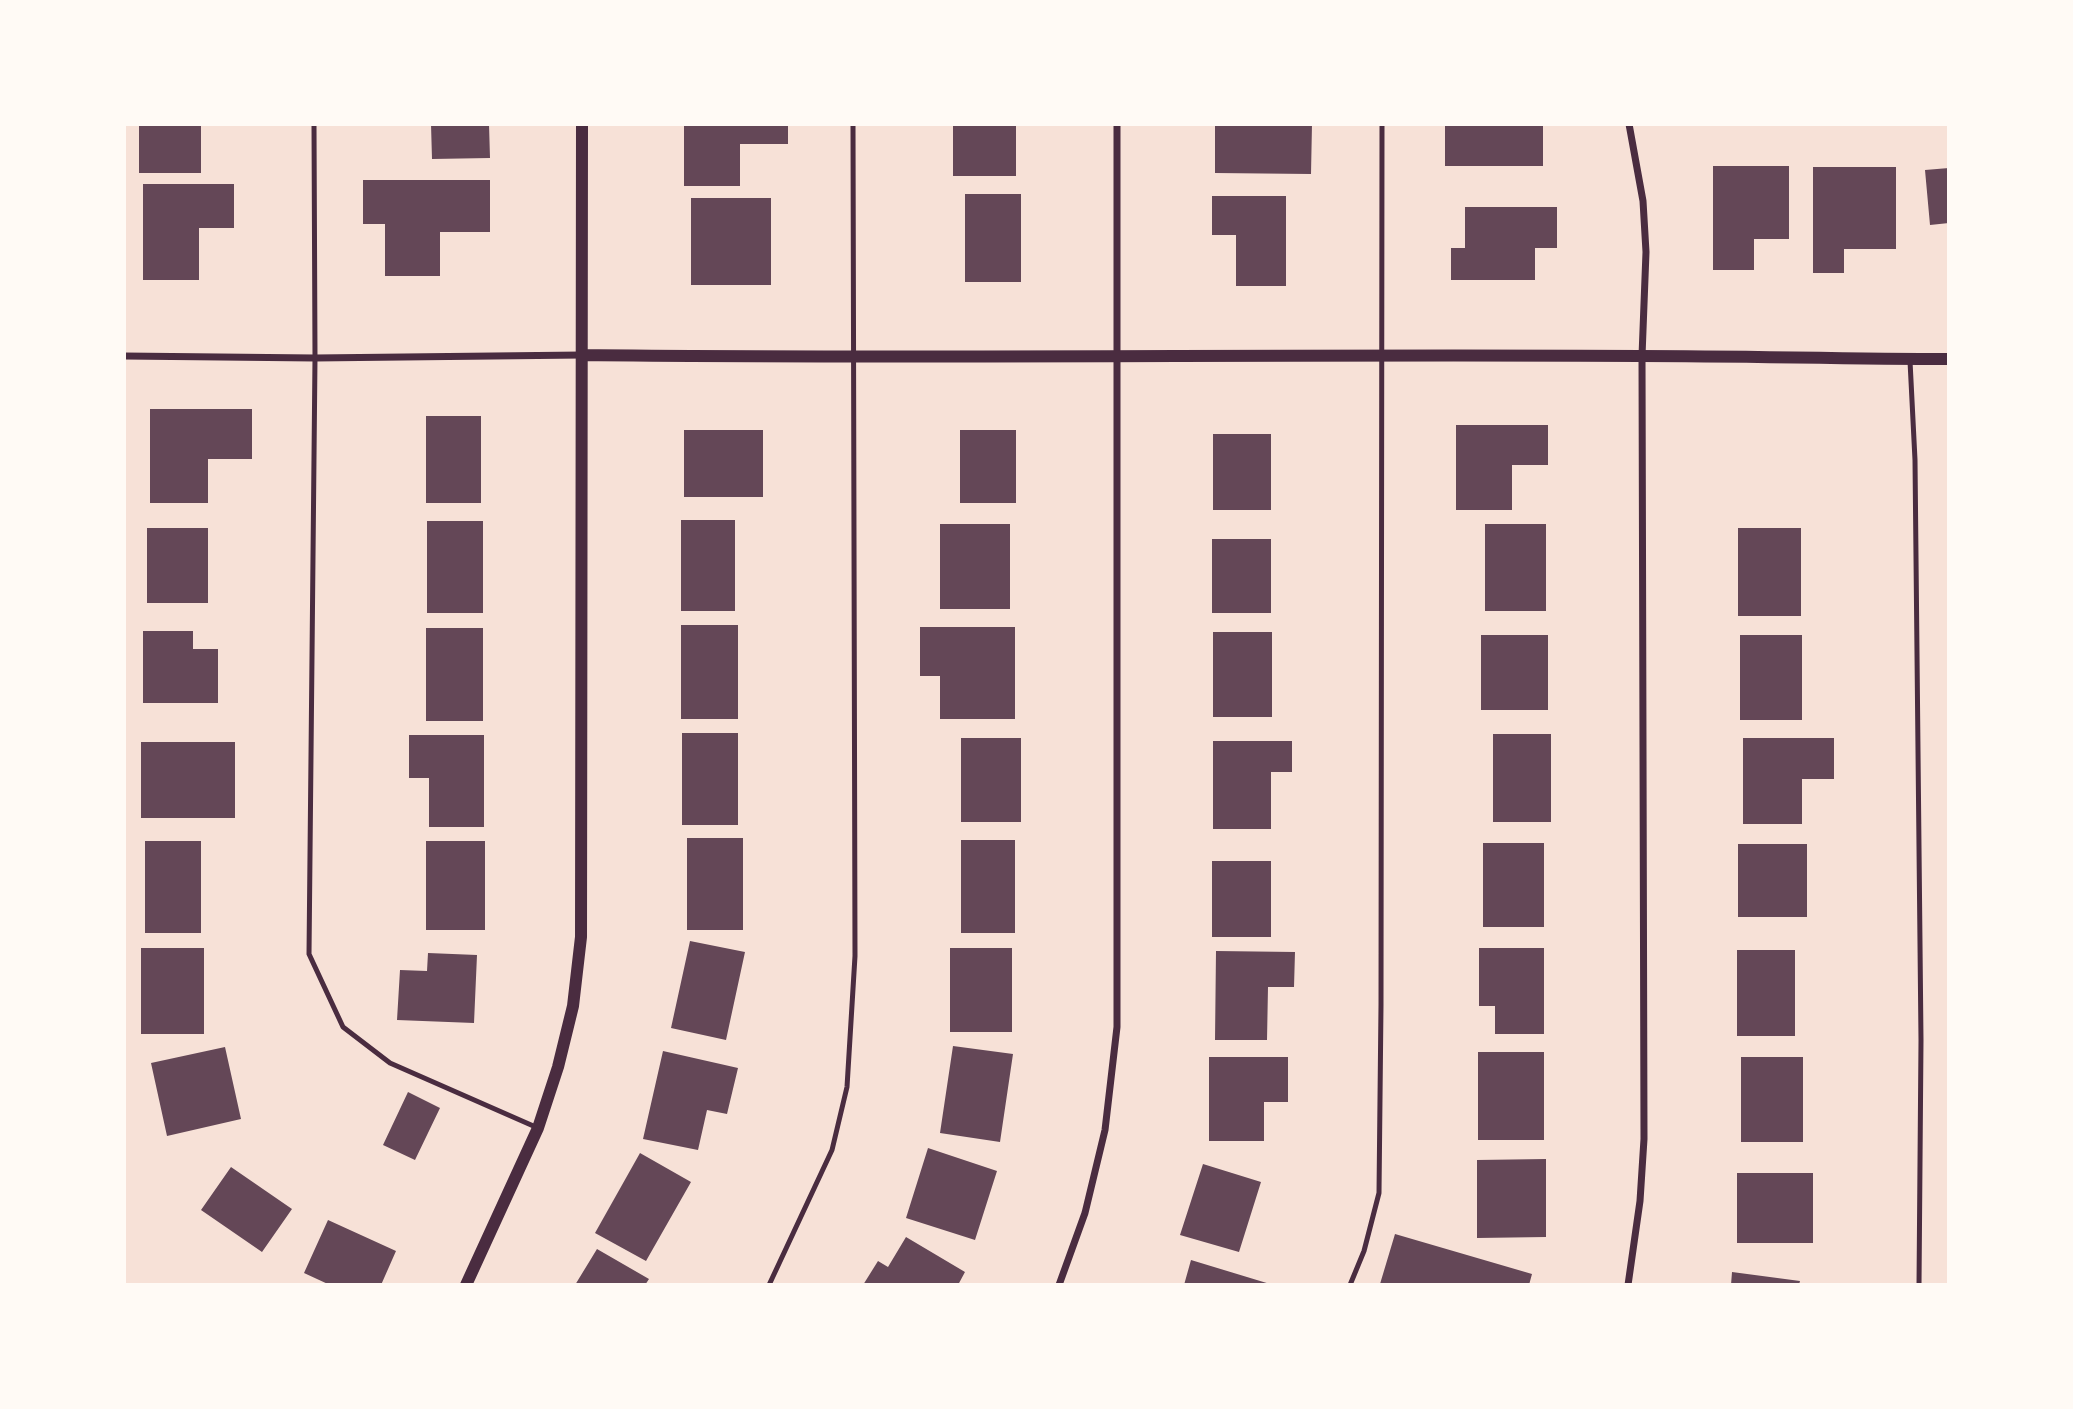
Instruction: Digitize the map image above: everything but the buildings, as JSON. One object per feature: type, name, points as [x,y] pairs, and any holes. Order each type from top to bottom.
[{"type":"street","points":[[466,1285],[538,1128],[558,1067],[573,1006],[581,937],[582,124]]},
{"type":"street","points":[[1059,1285],[1085,1213],[1105,1130],[1117,1027],[1117,124]]},
{"type":"street","points":[[1628,1285],[1640,1201],[1644,1139],[1642,356],[1646,252],[1643,201],[1629,124]]},
{"type":"street","points":[[124,356],[315,358],[582,355],[853,358],[1117,355],[1949,359]]},
{"type":"lane","points":[[314,124],[315,358],[309,954],[343,1027],[390,1063],[538,1128]]},
{"type":"lane","points":[[769,1285],[832,1150],[847,1087],[855,956],[853,124]]},
{"type":"lane","points":[[1350,1285],[1364,1251],[1379,1193],[1382,124]]},
{"type":"lane","points":[[1910,359],[1915,460],[1920,971],[1919,1285]]}]
